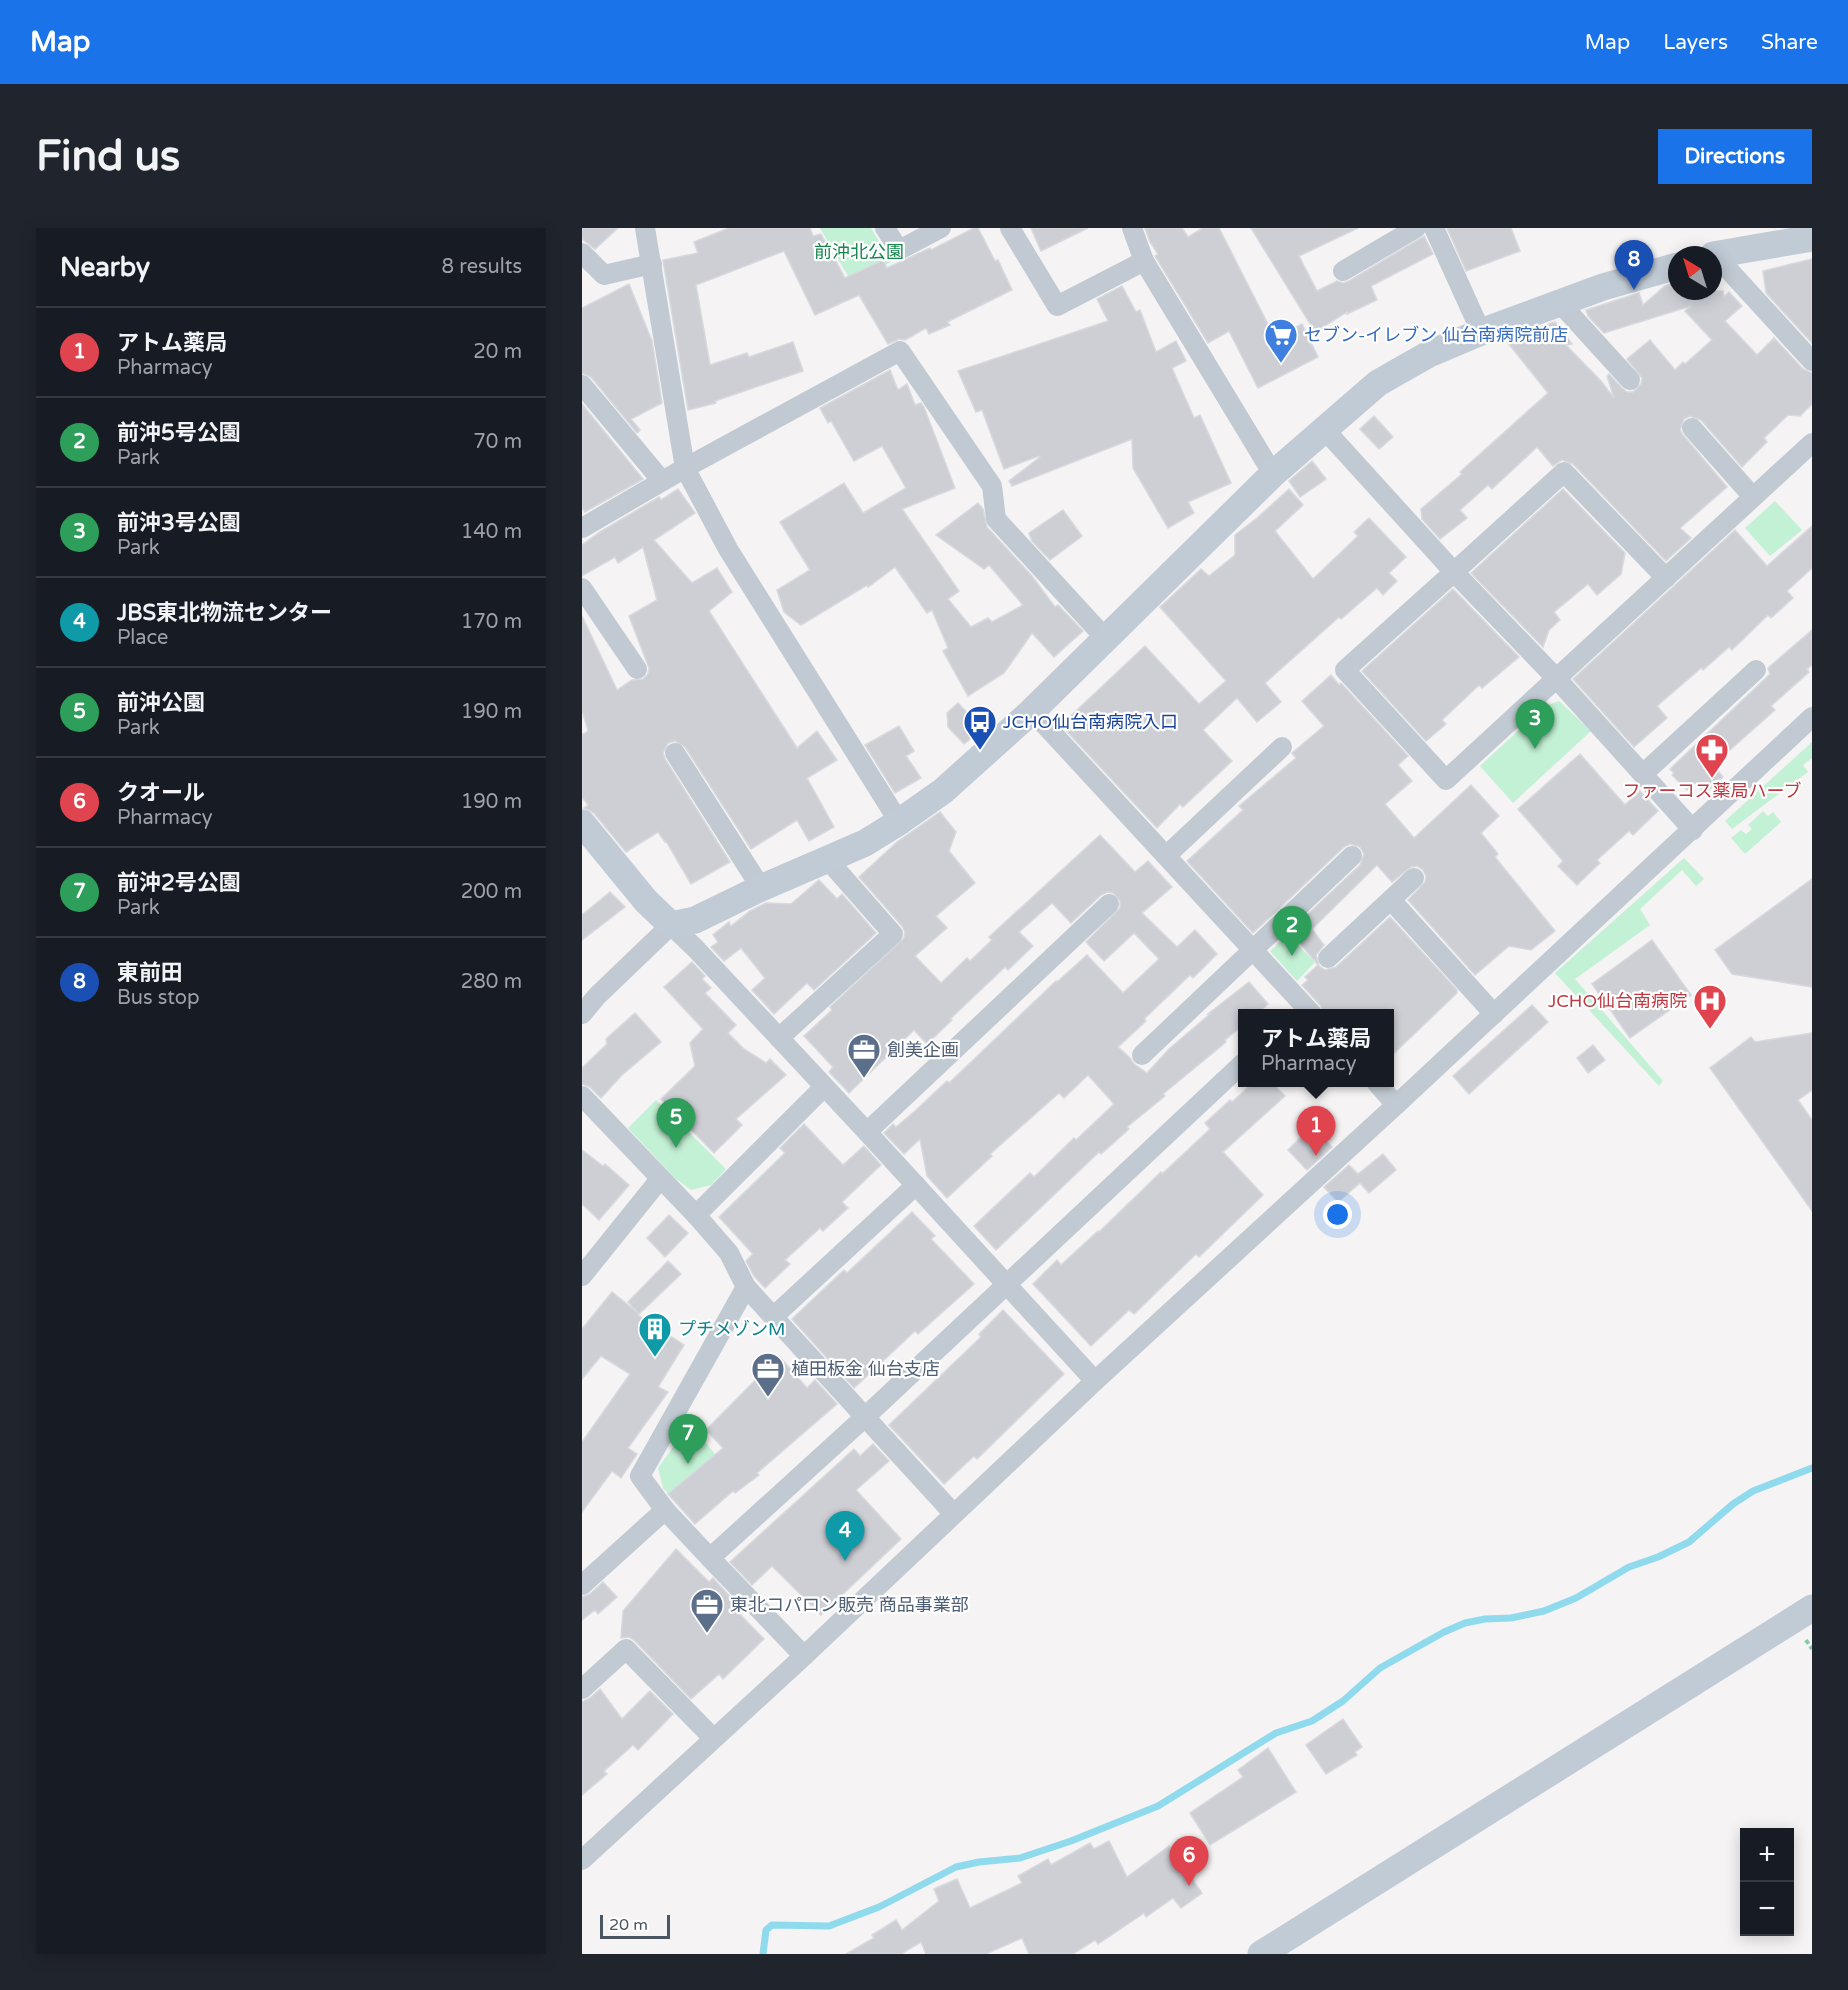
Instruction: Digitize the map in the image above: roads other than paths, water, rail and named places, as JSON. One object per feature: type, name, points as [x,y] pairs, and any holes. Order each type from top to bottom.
[{"type":"street","points":[[645,228],[686,468],[728,549],[899,822]]},
{"type":"street","points":[[885,228],[899,250],[941,228]]},
{"type":"street","points":[[1010,228],[1057,306],[1144,261]]},
{"type":"street","points":[[1132,228],[1144,261],[1273,474]]},
{"type":"street","points":[[1343,271],[1416,228]]},
{"type":"street","points":[[1434,228],[1481,332]]},
{"type":"street","points":[[1722,254],[1812,238]]},
{"type":"street","points":[[582,253],[604,276],[652,264]]},
{"type":"street","points":[[1722,264],[1812,362]]},
{"type":"street","points":[[582,1014],[597,996],[671,925],[695,920],[761,888],[865,843],[943,791],[1032,711],[1273,474],[1378,383],[1429,354],[1481,332],[1604,287],[1668,269]]},
{"type":"street","points":[[1560,303],[1630,380]]},
{"type":"street","points":[[583,526],[900,351],[992,486],[996,519],[1106,639]]},
{"type":"street","points":[[582,385],[662,481]]},
{"type":"street","points":[[1692,428],[1753,497]]},
{"type":"street","points":[[1325,430],[1454,572],[1556,678],[1693,830]]},
{"type":"street","points":[[1666,578],[1563,472],[1345,670],[1446,780],[1666,578],[1812,442]]},
{"type":"street","points":[[582,588],[637,669]]},
{"type":"street","points":[[1643,774],[1756,670]]},
{"type":"street","points":[[1032,711],[1253,950],[1303,1009]]},
{"type":"street","points":[[582,1860],[1812,717]]},
{"type":"street","points":[[1166,856],[1282,747]]},
{"type":"street","points":[[675,753],[761,888]]},
{"type":"street","points":[[582,823],[646,901],[696,949],[1095,1381]]},
{"type":"street","points":[[1142,1055],[1352,856]]},
{"type":"street","points":[[779,1038],[893,934],[828,860]]},
{"type":"street","points":[[1328,958],[1414,878]]},
{"type":"street","points":[[1391,900],[1494,1014]]},
{"type":"street","points":[[867,1132],[1109,904]]},
{"type":"street","points":[[711,1557],[865,1417],[1238,1068]]},
{"type":"street","points":[[696,1215],[824,1087]]},
{"type":"street","points":[[1380,1087],[1396,1105]]},
{"type":"street","points":[[582,1096],[696,1215],[729,1253],[746,1287],[953,1513]]},
{"type":"street","points":[[582,1276],[660,1179]]},
{"type":"street","points":[[773,1317],[916,1185]]},
{"type":"street","points":[[746,1287],[639,1476],[665,1510],[804,1656]]},
{"type":"street","points":[[582,1585],[665,1510]]},
{"type":"street","points":[[1261,1954],[1812,1608]]},
{"type":"street","points":[[582,1689],[626,1649],[713,1738]]},
{"type":"waterway","points":[[763,1954],[766,1930],[772,1925],[829,1926],[879,1907],[956,1867],[1020,1858],[1071,1841],[1158,1806],[1276,1733],[1312,1721],[1343,1701],[1380,1668],[1444,1632],[1465,1623],[1485,1619],[1511,1618],[1544,1611],[1576,1598],[1629,1567],[1658,1557],[1689,1542],[1733,1504],[1753,1491],[1812,1468]]},
{"type":"place","name":"東前田","points":[[1634,290]]},
{"type":"place","name":"セブン-イレブン 仙台南病院前店","points":[[1281,364]]},
{"type":"place","name":"前沖3号公園","points":[[1535,749]]},
{"type":"place","name":"JCHO仙台南病院入口","points":[[980,751]]},
{"type":"place","name":"ファーコス薬局ハーブ","points":[[1712,779]]},
{"type":"place","name":"前沖5号公園","points":[[1292,956]]},
{"type":"place","name":"JCHO仙台南病院","points":[[1710,1030]]},
{"type":"place","name":"創美企画","points":[[864,1079]]},
{"type":"place","name":"前沖公園","points":[[676,1148]]},
{"type":"place","name":"アトム薬局","points":[[1316,1156]]},
{"type":"place","name":"プチメゾンM","points":[[655,1358]]},
{"type":"place","name":"植田板金 仙台支店","points":[[768,1398]]},
{"type":"place","name":"前沖2号公園","points":[[688,1464]]},
{"type":"place","name":"JBS東北物流センター","points":[[845,1561]]},
{"type":"place","name":"東北コパロン販売 商品事業部","points":[[707,1634]]},
{"type":"place","name":"クオール","points":[[1189,1886]]},
{"type":"park label","name":"前沖北公園","points":[[859,252]]}]
